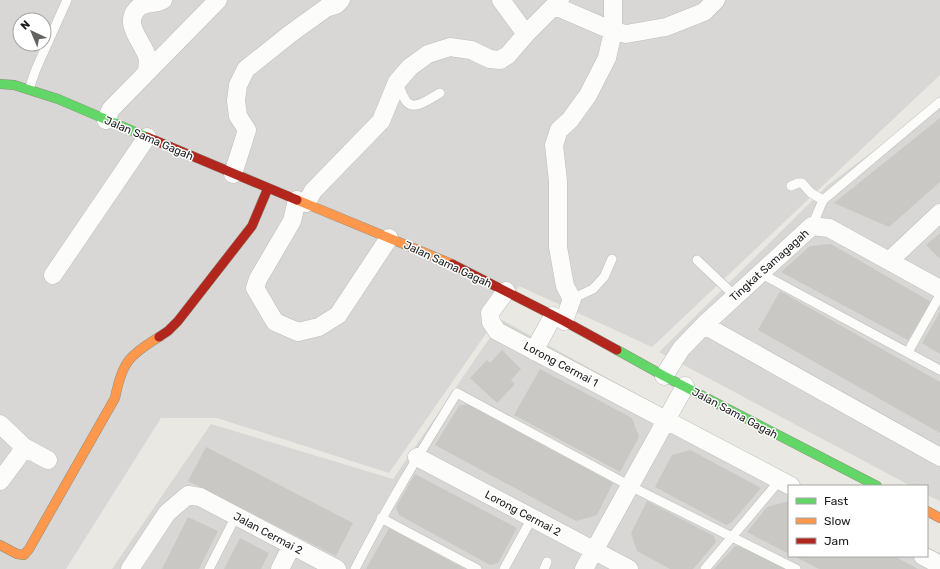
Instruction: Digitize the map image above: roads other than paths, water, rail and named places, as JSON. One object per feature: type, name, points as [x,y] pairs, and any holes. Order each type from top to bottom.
[{"type":"street","points":[[147,72],[148,58],[132,26],[133,15],[138,8],[146,4],[160,2],[163,0]]},
{"type":"street","points":[[106,120],[111,109],[218,0]]},
{"type":"street","points":[[233,174],[247,130],[238,116],[236,101],[238,85],[246,69],[314,16],[326,8],[336,5],[341,0]]},
{"type":"street","points":[[501,0],[526,34]]},
{"type":"street","points":[[534,351],[572,299],[565,286],[558,247],[558,181],[554,145],[559,130],[570,120],[588,95],[607,58],[613,31],[613,0]]},
{"type":"street","points":[[389,238],[338,315],[319,327],[298,332],[275,322],[255,288],[258,279],[292,222],[301,202],[381,121],[397,82],[410,67],[428,54],[450,48],[471,50],[490,59],[500,60],[508,55],[526,34],[557,3],[613,31],[626,34],[666,27],[704,12],[716,0]]},
{"type":"street","name":"Jalan Sama Gagah","points":[[0,84],[14,85],[58,99],[233,174],[444,260],[559,318],[664,376],[875,485]]},
{"type":"street","points":[[53,275],[147,137]]},
{"type":"street","points":[[0,545],[17,554],[24,555],[29,549],[115,398],[119,378],[130,358],[147,344],[168,331],[178,321],[252,226],[268,188]]},
{"type":"street","points":[[889,261],[940,213]]},
{"type":"street","name":"Tingkat Samagagah","points":[[664,376],[681,349],[704,325],[812,226],[829,228],[940,289]]},
{"type":"street","name":"Lorong Cermai 1","points":[[506,291],[490,312],[491,322],[497,331],[785,483]]},
{"type":"street","points":[[704,325],[940,457]]},
{"type":"street","points":[[584,569],[685,386]]},
{"type":"street","points":[[0,424],[24,447],[48,460]]},
{"type":"street","points":[[0,482],[24,447]]},
{"type":"street","name":"Lorong Cermai 2","points":[[417,457],[629,569]]},
{"type":"street","name":"Jalan Cermai 2","points":[[130,569],[167,513],[188,495],[200,497],[337,569]]},
{"type":"street","points":[[928,512],[940,518]]},
{"type":"street","points":[[280,569],[292,545]]},
{"type":"street","points":[[925,557],[940,565]]},
{"type":"lane","points":[[29,89],[36,69],[67,0]]},
{"type":"lane","points":[[397,82],[406,102],[410,105],[416,105],[440,93]]},
{"type":"lane","points":[[812,226],[823,200],[940,102]]},
{"type":"lane","points":[[791,186],[802,183],[811,193],[823,200]]},
{"type":"lane","points":[[572,299],[593,290],[604,277],[612,260]]},
{"type":"lane","points":[[698,260],[735,296]]},
{"type":"lane","points":[[760,273],[940,370]]},
{"type":"lane","points":[[908,352],[940,294]]},
{"type":"lane","points":[[355,569],[381,518],[457,393],[630,486],[796,569]]},
{"type":"lane","points":[[705,569],[732,537],[785,483]]},
{"type":"lane","points":[[209,569],[236,516]]},
{"type":"lane","points":[[381,518],[477,569]]},
{"type":"lane","points":[[504,569],[532,518]]}]
